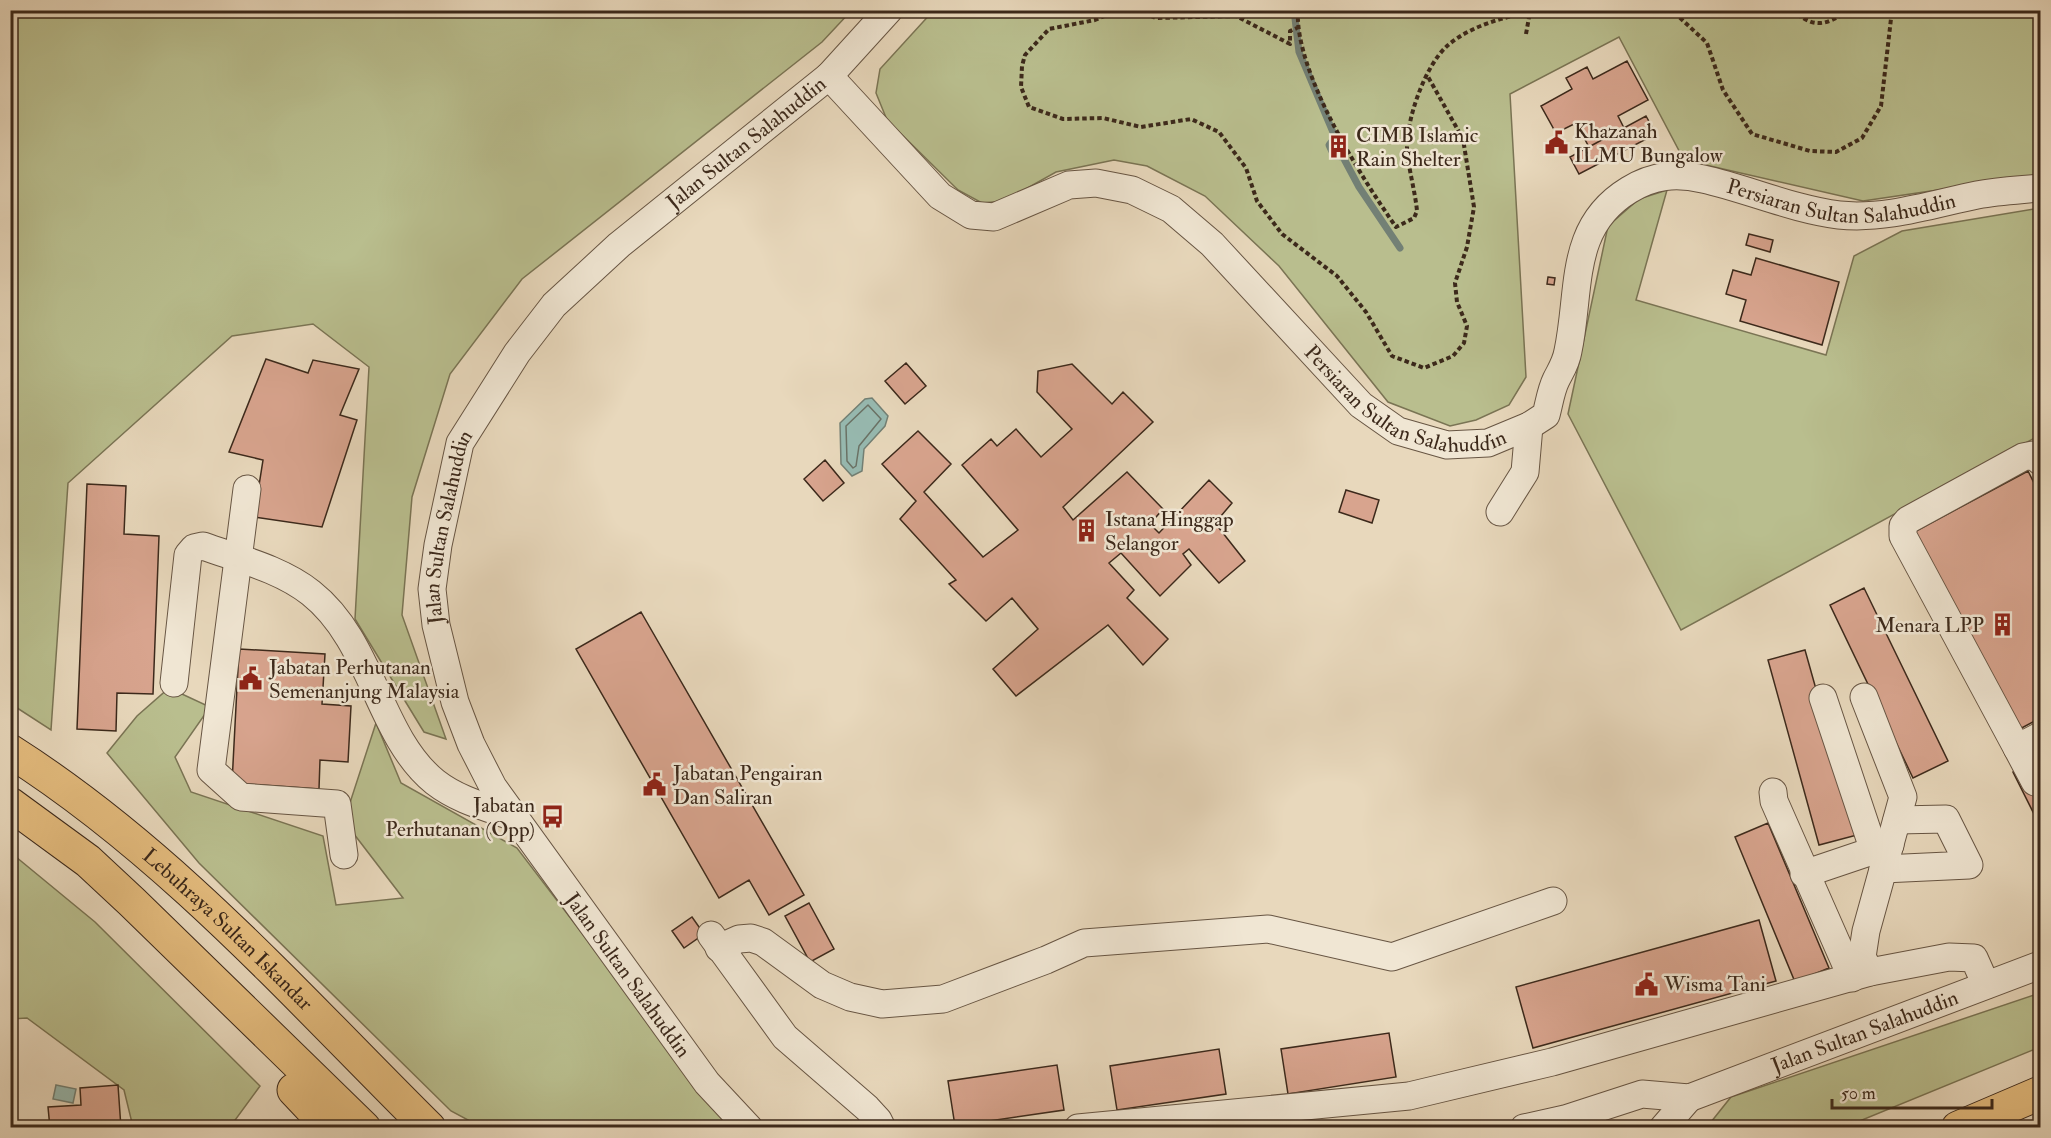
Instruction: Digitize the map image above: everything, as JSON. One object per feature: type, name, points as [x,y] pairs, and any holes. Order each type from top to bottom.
[{"type":"main road","name":"Lebuhraya Sultan Iskandar","points":[[10,751],[120,829],[192,894],[429,1128]]},
{"type":"main road","points":[[10,804],[88,861],[364,1128]]},
{"type":"main road","points":[[88,861],[266,1061],[330,1128]]},
{"type":"main road","points":[[1958,1128],[2040,1093]]},
{"type":"street","name":"Jalan Sultan Salahuddin","points":[[749,1128],[707,1083],[493,787],[471,744],[455,702],[436,625],[432,589],[438,545],[460,443],[517,352],[554,304],[620,245],[829,76],[889,10]]},
{"type":"street","name":"Persiaran Sultan Salahuddin","points":[[829,76],[939,196],[971,215],[994,217],[1069,185],[1096,183],[1132,190],[1171,209],[1212,244],[1361,405],[1398,431],[1447,445],[1488,443],[1530,426],[1546,415],[1555,380],[1563,369],[1577,292],[1578,265],[1586,237],[1599,214],[1612,201],[1639,183],[1659,176],[1702,179],[1771,199],[1840,215],[1896,213],[1981,194],[2040,188]]},
{"type":"street","points":[[1500,512],[1525,472],[1530,426]]},
{"type":"street","points":[[2036,782],[2029,742],[1903,536],[1903,526],[1908,520],[2023,457],[2033,455],[2040,461]]},
{"type":"street","points":[[247,489],[211,770],[241,797],[337,804],[344,855]]},
{"type":"street","points":[[174,683],[188,555],[194,548],[203,546],[288,578],[312,594],[348,632],[410,753],[434,781],[460,798],[514,817]]},
{"type":"street","points":[[1861,975],[1862,957],[1886,846],[1903,798],[1864,697]]},
{"type":"street","points":[[1822,698],[1886,846]]},
{"type":"street","points":[[1773,792],[1774,801],[1804,874],[1828,924],[1861,975]]},
{"type":"street","points":[[1804,874],[1886,846]]},
{"type":"street","points":[[882,1128],[867,1108],[785,1037],[715,941],[751,938],[763,942],[822,985],[850,997],[882,1004],[943,999],[1046,960],[1084,942],[1268,929],[1392,957],[1553,901]]},
{"type":"street","points":[[1828,924],[1873,908]]},
{"type":"street","points":[[1078,1128],[1409,1095],[1552,1062],[1861,975],[1948,957],[1974,958],[1986,985]]},
{"type":"street","name":"Jalan Sultan Salahuddin","points":[[1524,1128],[1565,1119],[1642,1094],[1689,1098],[2040,965]]},
{"type":"street","name":"Jalan Sultan Salahuddin","points":[[1663,1128],[1689,1098]]},
{"type":"path","points":[[1119,10],[1095,20],[1049,29],[1025,55],[1022,66],[1021,87],[1029,107],[1063,119],[1103,118],[1141,127],[1191,118],[1219,132],[1246,168],[1257,201],[1282,234],[1337,276],[1366,312],[1392,356],[1424,368],[1453,356],[1464,343],[1467,326],[1457,302],[1455,283],[1467,247],[1474,207],[1463,139],[1427,75]]},
{"type":"path","points":[[1137,10],[1156,18],[1236,16],[1290,44],[1298,10]]},
{"type":"path","points":[[1295,28],[1341,139],[1356,168],[1396,227],[1414,218],[1417,211],[1407,147],[1416,99],[1427,75],[1447,46],[1496,21],[1530,12],[1550,10]]},
{"type":"path","points":[[1667,10],[1677,15],[1707,43],[1723,90],[1752,134],[1810,151],[1836,152],[1862,138],[1881,106],[1892,10]]},
{"type":"path","points":[[1791,10],[1810,23],[1825,24],[1840,15],[1842,10]]},
{"type":"path","points":[[1526,34],[1530,12]]},
{"type":"green space","points":[[10,11],[851,11],[822,42],[522,279],[450,374],[412,497],[402,615],[446,739],[424,732],[355,619],[369,367],[313,324],[232,336],[68,483],[51,730],[11,704]]},
{"type":"green space","points":[[933,11],[2039,11],[2036,73],[2040,73],[2040,175],[1863,201],[1684,160],[1619,37],[1510,94],[1526,377],[1509,405],[1476,420],[1450,426],[1388,402],[1279,266],[1205,196],[1147,166],[1114,160],[1056,172],[1004,201],[982,203],[958,190],[887,120],[876,93],[880,69]]},
{"type":"green space","points":[[1667,190],[1636,300],[1826,355],[1854,256],[1902,231],[2040,208],[2040,435],[1681,630],[1568,414],[1608,226],[1639,199]]},
{"type":"green space","points":[[169,688],[210,707],[175,757],[191,792],[323,836],[336,905],[403,898],[344,821],[376,723],[401,783],[517,848],[730,1127],[481,1127],[451,1111],[199,863],[107,753],[137,716]]},
{"type":"green space","points":[[10,852],[95,922],[260,1086],[230,1127],[133,1127],[124,1090],[27,1018],[11,1019]]},
{"type":"green space","points":[[2040,993],[2040,1047],[1845,1127],[1707,1127],[1731,1097]]},
{"type":"water","points":[[872,398],[888,416],[885,426],[864,449],[862,471],[852,476],[841,464],[840,423],[865,399]]},
{"type":"water","points":[[56,1085],[76,1089],[73,1103],[53,1099]]},
{"type":"building","name":"Khazanah ILMU Bungalow","points":[[1627,61],[1648,100],[1618,116],[1624,128],[1589,147],[1576,123],[1556,133],[1541,106],[1572,89],[1566,78],[1587,67],[1593,79]]},
{"type":"building","points":[[1646,116],[1656,134],[1579,174],[1570,157]]},
{"type":"building","name":"CIMB Islamic Rain Shelter","points":[[1340,140],[1344,150],[1336,154],[1331,144]]},
{"type":"building","points":[[1749,234],[1773,240],[1770,252],[1746,245]]},
{"type":"building","points":[[1756,258],[1839,282],[1822,345],[1740,321],[1746,300],[1726,294],[1733,270],[1751,275]]},
{"type":"building","points":[[1548,277],[1555,278],[1554,285],[1547,284]]},
{"type":"building","points":[[266,359],[308,373],[313,360],[359,369],[340,415],[357,420],[322,527],[254,517],[263,460],[229,452]]},
{"type":"building","points":[[906,363],[926,386],[905,404],[885,381]]},
{"type":"building","name":"Istana Hinggap Selangor","points":[[1072,364],[1112,404],[1123,392],[1153,422],[1063,507],[1073,520],[1127,472],[1163,509],[1150,524],[1159,533],[1209,480],[1232,503],[1215,523],[1245,561],[1219,583],[1189,549],[1183,554],[1191,565],[1160,596],[1121,553],[1109,563],[1134,590],[1127,598],[1168,639],[1143,665],[1108,625],[1016,696],[993,669],[1038,629],[1012,598],[986,621],[949,584],[956,580],[900,519],[916,501],[882,464],[918,431],[951,464],[924,492],[983,557],[1018,530],[962,465],[991,439],[997,446],[1016,429],[1041,457],[1072,429],[1037,392],[1038,371]]},
{"type":"building","points":[[825,460],[844,483],[823,501],[804,479]]},
{"type":"building","name":"Menara LPP","points":[[2028,471],[2040,495],[2040,718],[2018,730],[1914,532]]},
{"type":"building","points":[[87,484],[126,486],[124,534],[159,536],[153,694],[117,693],[116,731],[77,729]]},
{"type":"building","points":[[1346,490],[1379,500],[1372,523],[1339,512]]},
{"type":"building","points":[[1864,588],[1948,761],[1913,778],[1830,605]]},
{"type":"building","points":[[641,612],[804,895],[769,915],[749,880],[719,898],[576,649]]},
{"type":"building","points":[[239,649],[325,654],[322,704],[351,706],[348,762],[320,760],[319,789],[232,783]]},
{"type":"building","points":[[1805,650],[1857,835],[1819,845],[1768,660]]},
{"type":"building","points":[[2040,758],[2040,826],[2013,772]]},
{"type":"building","points":[[1768,823],[1829,968],[1795,982],[1735,837]]},
{"type":"building","points":[[809,903],[834,949],[810,962],[785,916]]},
{"type":"building","points":[[692,917],[704,934],[684,948],[672,931]]},
{"type":"building","name":"Wisma Tani","points":[[1759,920],[1776,981],[1533,1048],[1516,987]]},
{"type":"building","points":[[1389,1033],[1396,1077],[1288,1094],[1281,1049]]},
{"type":"building","points":[[1219,1049],[1226,1094],[1117,1110],[1110,1066]]},
{"type":"building","points":[[1057,1065],[1064,1110],[955,1126],[948,1081]]},
{"type":"building","points":[[118,1085],[121,1128],[50,1128],[48,1107],[81,1105],[80,1088]]},
{"type":"waterway","points":[[1294,10],[1299,52],[1335,137],[1329,145],[1334,156],[1343,157],[1359,187],[1400,248]]},
{"type":"place","name":"Khazanah ILMU Bungalow","points":[[1556,143]]},
{"type":"place","name":"CIMB Islamic Rain Shelter","points":[[1338,147]]},
{"type":"place","name":"Istana Hinggap Selangor","points":[[1087,531]]},
{"type":"place","name":"Menara LPP","points":[[2002,625]]},
{"type":"place","name":"Jabatan Perhutanan Semenanjung Malaysia","points":[[251,679]]},
{"type":"place","name":"Jabatan Pengairan Dan Saliran","points":[[655,785]]},
{"type":"place","name":"Jabatan Perhutanan (Opp)","points":[[553,817]]},
{"type":"place","name":"Wisma Tani","points":[[1646,984]]}]
